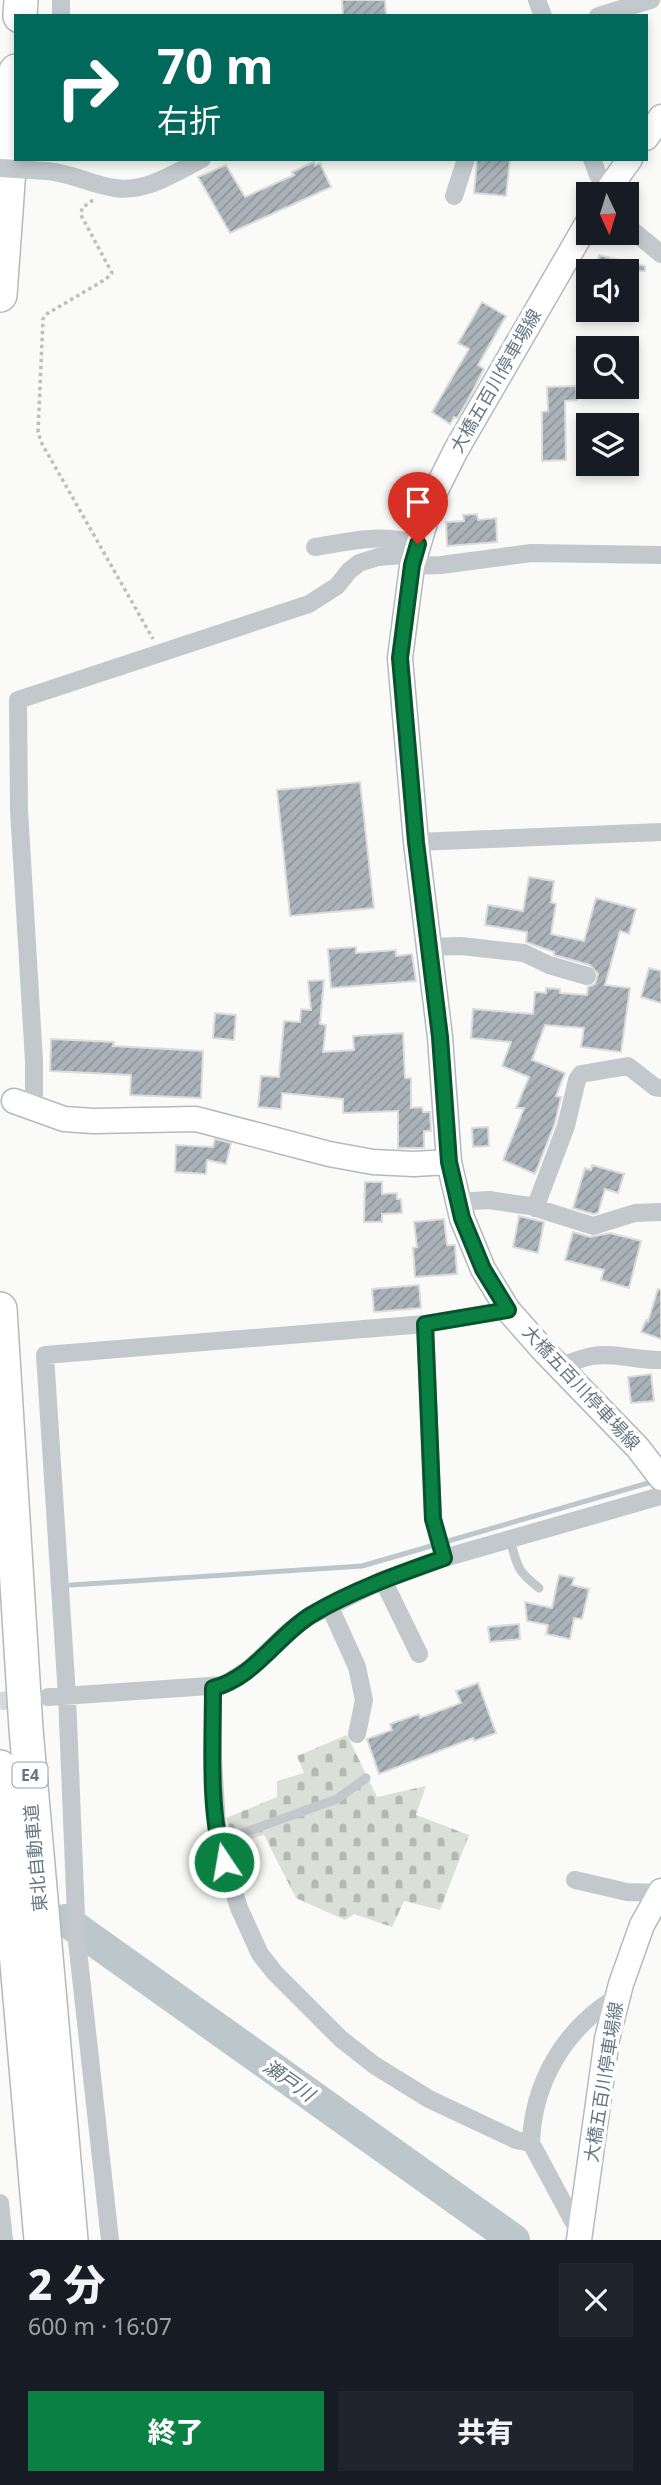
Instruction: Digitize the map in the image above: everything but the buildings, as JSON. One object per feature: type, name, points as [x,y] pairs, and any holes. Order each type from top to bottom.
[{"type":"highway","points":[[0,295],[14,99]]},
{"type":"highway","name":"東北自動車道","points":[[0,1309],[26,1729],[71,2240]]},
{"type":"highway","name":"東北自動車道","points":[[0,1767],[41,2240]]},
{"type":"main road","points":[[648,135],[661,117]]},
{"type":"main road","points":[[614,182],[629,161]]},
{"type":"main road","name":"大橋五百川停車場線","points":[[576,243],[456,450],[433,496],[415,554],[400,658],[416,842],[440,1037],[449,1162],[457,1202],[483,1269],[508,1310],[638,1448],[658,1474]]},
{"type":"main road","points":[[24,1105],[64,1119],[196,1119],[329,1154],[373,1162],[449,1162]]},
{"type":"main road","name":"大橋五百川停車場線","points":[[580,2237],[607,2039],[617,1997],[642,1925],[661,1892]]},
{"type":"street","points":[[604,14],[652,0]]},
{"type":"street","points":[[0,168],[65,172],[113,188],[125,189],[148,185],[198,161]]},
{"type":"street","points":[[454,196],[465,161]]},
{"type":"street","points":[[593,161],[602,182]]},
{"type":"street","points":[[639,236],[661,254]]},
{"type":"street","points":[[315,547],[396,537],[415,554],[441,565],[531,553],[661,555]]},
{"type":"street","points":[[24,1105],[34,1061],[19,810],[18,700],[309,604],[337,586],[349,570],[359,563],[378,557],[415,554]]},
{"type":"street","points":[[416,842],[661,832]]},
{"type":"street","points":[[429,947],[461,946],[524,953],[549,965],[587,976]]},
{"type":"street","points":[[535,1208],[566,1126],[577,1080],[581,1074],[628,1066],[654,1087],[661,1088]]},
{"type":"street","points":[[457,1202],[489,1200],[535,1208],[593,1226],[635,1213],[661,1212]]},
{"type":"street","points":[[110,2240],[77,1941],[67,1696],[45,1356],[425,1324],[508,1310]]},
{"type":"street","points":[[425,1324],[433,1519],[441,1549]]},
{"type":"street","points":[[559,1367],[592,1356],[661,1360]]},
{"type":"street","points":[[48,1697],[213,1688],[224,1685],[239,1677],[290,1630],[329,1605],[441,1549],[510,1540],[661,1496]]},
{"type":"street","points":[[383,1580],[419,1654]]},
{"type":"street","points":[[329,1605],[345,1635],[360,1678],[364,1700],[357,1734]]},
{"type":"street","points":[[213,1688],[213,1759],[218,1842],[239,1908],[260,1954],[275,1973],[341,2039],[374,2065],[429,2099],[506,2135],[531,2143]]},
{"type":"street","points":[[575,1880],[627,1892],[661,1892]]},
{"type":"street","points":[[580,2237],[531,2143],[536,2098],[549,2067],[573,2034],[596,2010],[617,1997]]},
{"type":"street","points":[[0,2203],[4,2240]]},
{"type":"lane","points":[[510,1540],[522,1575],[540,1588]]},
{"type":"lane","points":[[218,1842],[337,1799],[366,1778]]},
{"type":"path","points":[[113,188],[81,211],[111,268],[111,276],[45,315],[43,319],[38,432],[41,442],[160,652]]},
{"type":"green space","points":[[347,1735],[377,1797],[426,1786],[416,1815],[469,1835],[440,1910],[404,1901],[392,1927],[354,1914],[345,1920],[296,1898],[264,1835],[235,1843],[226,1818],[277,1797],[277,1781],[304,1773],[297,1756]]},
{"type":"waterway","points":[[71,1585],[362,1566],[655,1481]]},
{"type":"waterway","name":"瀬戸川","points":[[65,1920],[514,2240]]},
{"type":"tunnel","points":[[0,1701],[30,1699]]},
{"type":"route","points":[[224,1862],[218,1842],[213,1759],[213,1688],[239,1677],[290,1630],[329,1605],[383,1580],[444,1558],[433,1519],[425,1324],[508,1310],[495,1293],[462,1218],[449,1162],[440,1037],[416,842],[400,658],[412,565],[418,544]]}]
